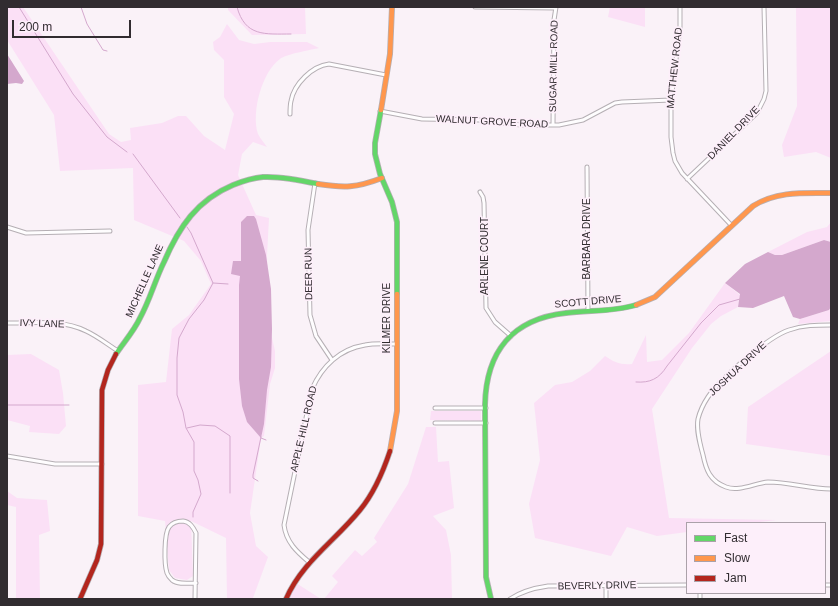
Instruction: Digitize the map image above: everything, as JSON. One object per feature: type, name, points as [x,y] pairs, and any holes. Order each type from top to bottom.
[{"type":"street","name":"KILMER DRIVE","points":[[286,599],[298,576],[309,562],[359,511],[372,493],[382,474],[392,447],[396,422],[396,214],[374,154],[391,46],[392,7]]},
{"type":"street","points":[[475,7],[556,8]]},
{"type":"street","name":"MATTHEW ROAD","points":[[680,7],[680,27],[671,100],[671,137],[673,153],[678,167],[687,179],[732,226]]},
{"type":"street","name":"DANIEL DRIVE","points":[[687,179],[757,113],[764,99],[766,83],[764,7]]},
{"type":"street","name":"SUGAR MILL ROAD","points":[[553,125],[553,46],[556,8]]},
{"type":"street","points":[[290,114],[291,100],[299,84],[309,72],[323,64],[386,75]]},
{"type":"street","name":"WALNUT GROVE ROAD","points":[[380,111],[422,119],[479,120],[521,125],[553,125],[568,124],[583,120],[622,102],[671,100]]},
{"type":"street","name":"BARBARA DRIVE","points":[[587,167],[588,310]]},
{"type":"street","name":"MICHELLE LANE","points":[[80,599],[97,560],[101,544],[102,390],[105,374],[140,318],[176,235],[183,223],[204,201],[215,193],[231,185],[262,177],[340,187],[365,185],[382,178]]},
{"type":"street","name":"DEER RUN","points":[[315,183],[308,230],[310,315],[316,336],[332,360]]},
{"type":"street","name":"ARLENE COURT","points":[[480,192],[484,203],[486,308],[495,322],[511,336]]},
{"type":"street","name":"SCOTT DRIVE","points":[[491,599],[486,577],[487,381],[491,366],[503,344],[527,323],[546,316],[565,312],[625,308],[641,304],[655,297],[757,203],[772,196],[783,193],[831,193]]},
{"type":"street","points":[[7,227],[26,233],[110,232]]},
{"type":"street","name":"IVY LANE","points":[[7,323],[57,323],[74,326],[88,332],[118,351]]},
{"type":"street","name":"JOSHUA DRIVE","points":[[831,325],[802,326],[789,330],[771,339],[752,354],[713,391],[703,405],[698,420],[698,428],[706,468],[710,476],[716,482],[726,487],[735,488],[768,482],[814,489],[831,489]]},
{"type":"street","name":"APPLE HILL ROAD","points":[[309,562],[289,542],[284,530],[284,520],[312,389],[318,377],[332,360],[348,350],[373,344],[396,344]]},
{"type":"street","points":[[435,408],[486,408]]},
{"type":"street","points":[[435,423],[486,423]]},
{"type":"street","points":[[7,456],[55,464],[102,464]]},
{"type":"street","points":[[195,599],[196,583],[196,533],[192,526],[188,523],[181,521],[174,523],[168,528],[166,536],[166,572],[170,578],[176,582],[196,583]]},
{"type":"street","name":"BEVERLY DRIVE","points":[[510,599],[522,592],[540,587],[686,585]]},
{"type":"street","points":[[606,586],[606,599]]},
{"type":"shaded area","points":[[7,7],[23,7],[109,134],[121,142],[131,140],[130,128],[162,123],[178,116],[186,116],[204,136],[225,150],[234,114],[224,97],[224,60],[214,50],[213,42],[220,37],[227,24],[239,40],[254,44],[270,42],[307,42],[319,48],[283,57],[268,73],[260,93],[256,115],[258,134],[267,147],[253,142],[242,154],[238,175],[256,215],[269,218],[267,256],[270,329],[275,351],[275,368],[270,384],[264,436],[261,438],[250,513],[256,546],[268,557],[253,598],[256,599],[227,599],[226,538],[191,521],[193,576],[187,580],[175,578],[169,570],[165,521],[138,516],[138,385],[166,382],[172,329],[189,315],[211,284],[201,261],[184,241],[134,220],[133,168],[60,171],[54,115],[7,40]]},
{"type":"shaded area","points":[[228,7],[305,7],[306,34],[252,35],[228,10]]},
{"type":"shaded area","points":[[610,7],[645,7],[645,27],[608,17]]},
{"type":"shaded area","points":[[796,7],[831,7],[831,158],[816,152],[784,157],[782,145],[797,106]]},
{"type":"shaded area","points":[[7,54],[24,81],[22,84],[7,84]]},
{"type":"shaded area","points":[[247,216],[254,216],[256,219],[266,255],[271,289],[271,367],[261,438],[247,422],[242,406],[239,379],[240,276],[231,274],[233,261],[241,261],[241,222]]},
{"type":"shaded area","points":[[831,222],[831,242],[824,240],[782,255],[775,255],[768,252],[807,232],[827,227]]},
{"type":"shaded area","points":[[824,240],[831,242],[831,307],[829,310],[800,319],[793,317],[784,296],[753,308],[738,307],[740,294],[725,283],[745,264],[768,252],[775,255],[782,255]]},
{"type":"shaded area","points":[[725,283],[740,295],[738,307],[721,316],[711,324],[692,348],[652,409],[669,518],[777,520],[760,522],[686,522],[686,532],[657,536],[627,527],[611,556],[535,538],[529,504],[540,460],[534,403],[555,385],[572,382],[590,371],[605,356],[617,363],[632,364],[646,335],[647,362],[662,360],[689,333]]},
{"type":"shaded area","points":[[831,307],[831,321],[798,324],[800,319],[829,310]]},
{"type":"shaded area","points":[[831,351],[831,456],[746,444],[748,407]]},
{"type":"shaded area","points":[[31,354],[59,370],[66,426],[59,434],[29,432],[30,426],[7,420],[7,355]]},
{"type":"shaded area","points":[[431,411],[481,411],[481,421],[430,420]]},
{"type":"shaded area","points":[[426,427],[436,427],[438,462],[449,461],[454,508],[433,516],[446,530],[451,555],[452,599],[324,599],[338,582],[332,576],[355,550],[362,556],[377,542],[374,538],[408,484]]},
{"type":"shaded area","points":[[7,491],[17,498],[47,500],[50,531],[39,535],[40,599],[16,599],[16,507],[7,505]]},
{"type":"shaded area","points":[[293,581],[321,599],[286,599]]},
{"type":"waterway","points":[[19,7],[73,94],[107,137],[127,152]]},
{"type":"waterway","points":[[81,7],[87,24],[103,50],[107,51]]},
{"type":"waterway","points":[[237,7],[245,24],[251,29],[257,32],[291,34]]},
{"type":"waterway","points":[[133,154],[180,218]]},
{"type":"waterway","points":[[187,227],[213,283],[204,300],[189,319],[179,338],[177,358],[177,395],[183,412],[186,428],[194,442],[194,471],[198,480],[201,494],[193,512],[193,517]]},
{"type":"waterway","points":[[213,283],[228,284]]},
{"type":"waterway","points":[[636,382],[650,381],[661,374],[701,323],[719,305],[740,299]]},
{"type":"waterway","points":[[7,405],[69,405]]},
{"type":"waterway","points":[[187,428],[200,425],[215,426],[230,436],[230,493]]},
{"type":"waterway","points":[[258,481],[253,478],[253,475],[261,437]]},
{"type":"waterway","points":[[261,438],[266,440]]},
{"type":"traffic: fast","points":[[381,110],[375,143],[375,154],[380,174],[392,202],[397,222],[397,294]]},
{"type":"traffic: fast","points":[[116,354],[138,323],[176,237],[191,216],[209,198],[233,185],[259,177],[284,178],[318,184]]},
{"type":"traffic: fast","points":[[491,599],[486,577],[485,405],[490,369],[497,354],[506,341],[517,331],[531,322],[566,313],[619,309],[636,305]]},
{"type":"traffic: slow","points":[[381,110],[390,54],[392,7]]},
{"type":"traffic: slow","points":[[318,184],[350,186],[365,184],[382,178]]},
{"type":"traffic: slow","points":[[636,305],[655,297],[753,206],[762,201],[781,195],[800,193],[831,193]]},
{"type":"traffic: slow","points":[[390,451],[397,411],[397,294]]},
{"type":"traffic: jam","points":[[80,599],[97,560],[101,544],[102,390],[108,370],[116,354]]},
{"type":"traffic: jam","points":[[286,599],[293,586],[310,563],[350,521],[370,497],[378,482],[390,451]]}]
